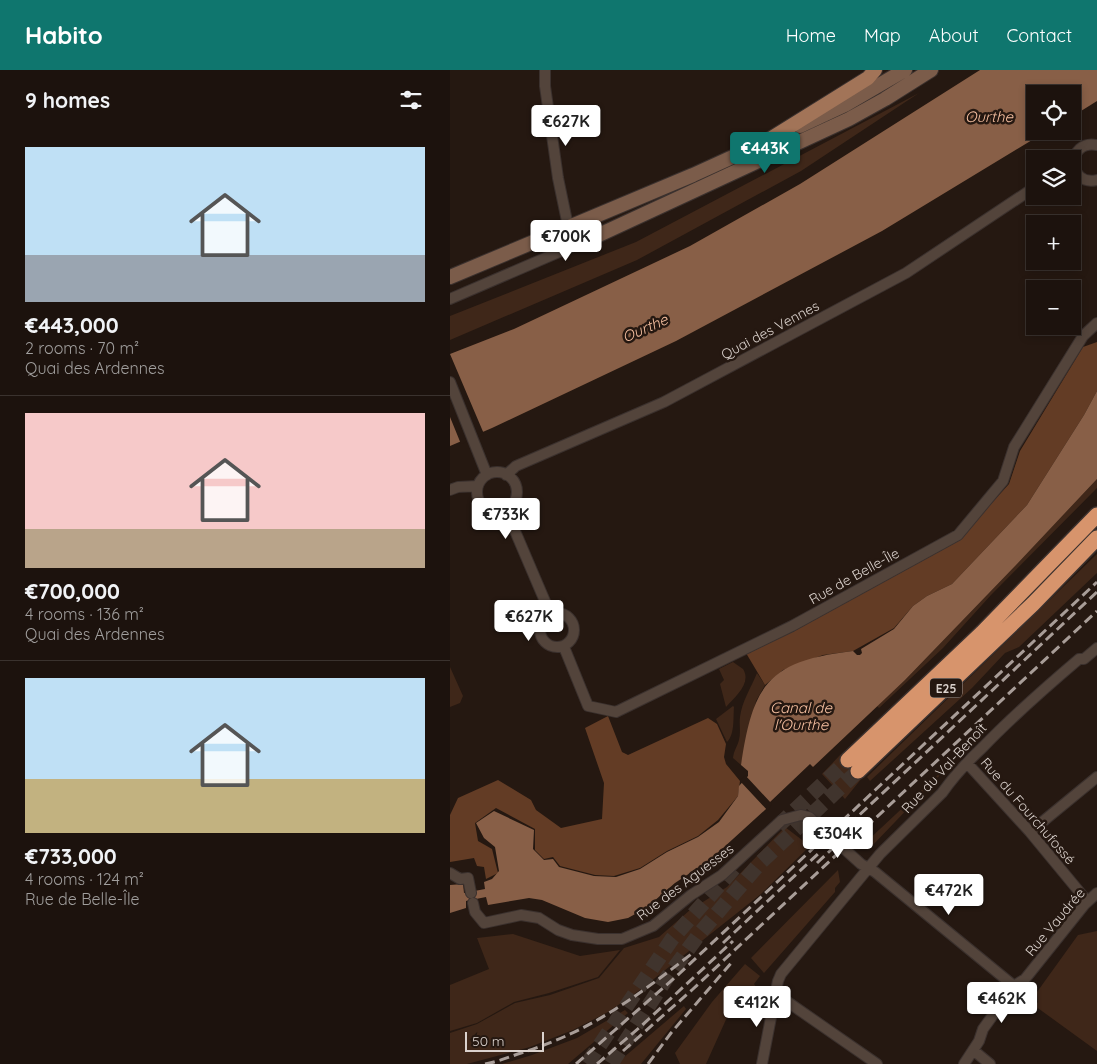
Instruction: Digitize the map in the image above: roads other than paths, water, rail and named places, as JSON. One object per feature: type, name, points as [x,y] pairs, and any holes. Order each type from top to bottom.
[{"type":"highway","name":"E25","points":[[1097,515],[853,765],[1033,604],[1097,538]]},
{"type":"main road","points":[[762,144],[868,78],[875,70]]},
{"type":"main road","points":[[450,276],[693,175],[762,144],[845,105],[905,70]]},
{"type":"main road","points":[[536,239],[581,242],[849,119],[932,70]]},
{"type":"street","points":[[546,70],[545,86],[558,178],[568,226]]},
{"type":"street","points":[[1080,150],[1088,144],[1097,145]]},
{"type":"street","points":[[1081,177],[1087,180],[1097,180]]},
{"type":"street","name":"Quai des Vennes","points":[[506,475],[516,466],[664,402],[906,273],[1026,193]]},
{"type":"street","points":[[450,299],[581,242]]},
{"type":"street","name":"Rue de Belle-Île","points":[[564,647],[588,706],[616,712],[792,626],[958,535],[1003,482],[1014,448],[1083,336],[1097,323]]},
{"type":"street","points":[[450,382],[486,475]]},
{"type":"street","points":[[498,472],[506,475],[513,482],[517,492],[513,504],[504,511],[492,512],[485,509],[478,501],[478,486],[481,479],[486,475],[498,472]]},
{"type":"street","points":[[450,490],[458,487],[478,486]]},
{"type":"street","points":[[504,511],[515,531],[550,613]]},
{"type":"street","points":[[550,613],[562,613],[573,621],[575,630],[572,640],[564,647],[552,647],[541,639],[539,626],[550,613]]},
{"type":"street","name":"Rue du Val-Benoît","points":[[762,1064],[781,974],[880,854],[942,793],[967,763],[1015,714],[1079,659],[1084,659],[1097,648]]},
{"type":"street","name":"Rue du Fourchufossé","points":[[967,763],[1030,832],[1087,902]]},
{"type":"street","points":[[1030,832],[1097,777]]},
{"type":"street","name":"Rue des Aguesses","points":[[450,873],[460,878],[468,878],[475,912],[484,923],[521,915],[539,918],[558,930],[572,935],[598,939],[622,939],[653,926],[691,895],[722,875],[782,820],[801,815],[810,817],[861,864],[869,868]]},
{"type":"street","points":[[869,868],[1014,986]]},
{"type":"street","name":"Rue Vaudrée","points":[[964,1064],[979,1041],[983,1029],[1014,986],[1025,979],[1087,902],[1097,893]]},
{"type":"street","points":[[776,996],[782,998],[877,1064]]},
{"type":"street","points":[[973,1050],[990,1064]]},
{"type":"water","name":"Ourthe","points":[[980,70],[1097,70],[1097,101],[1081,111],[1081,85],[1026,85],[1026,140],[1032,140],[882,231],[676,341],[450,446],[450,354],[514,329],[690,246],[800,184]]},
{"type":"water","name":"Canal de l'Ourthe","points":[[1097,391],[1097,479],[905,680],[813,767],[810,764],[770,802],[766,809],[711,859],[675,883],[646,908],[628,918],[608,922],[585,918],[542,900],[529,898],[488,905],[486,897],[466,901],[466,908],[450,913],[450,885],[463,884],[464,893],[485,889],[484,882],[492,879],[499,871],[495,847],[484,838],[476,823],[494,811],[534,830],[533,849],[544,860],[553,859],[559,867],[594,876],[616,877],[640,869],[667,852],[698,837],[719,822],[738,796],[739,786],[748,776],[748,771],[741,765],[746,737],[752,714],[760,696],[770,681],[784,670],[825,655],[853,651],[860,655],[862,653],[861,649],[894,629],[913,606],[927,596],[952,584],[1027,505]]},
{"type":"tunnel","points":[[778,826],[848,760]]},
{"type":"tunnel","points":[[611,1064],[666,979],[700,933],[760,863],[858,771]]},
{"type":"tunnel","points":[[587,1064],[672,939],[736,866]]},
{"type":"railway","points":[[576,1064],[679,974],[1097,582]]},
{"type":"railway","points":[[838,835],[1097,592]]},
{"type":"railway","points":[[623,1051],[693,989],[1097,611]]},
{"type":"railway","points":[[817,863],[848,834]]},
{"type":"railway","points":[[723,943],[820,852]]},
{"type":"railway","points":[[597,1064],[733,941]]},
{"type":"railway","points":[[485,1064],[546,1044],[592,1023],[613,1011],[694,952]]},
{"type":"railway","points":[[648,1064],[671,1033],[732,962]]}]
